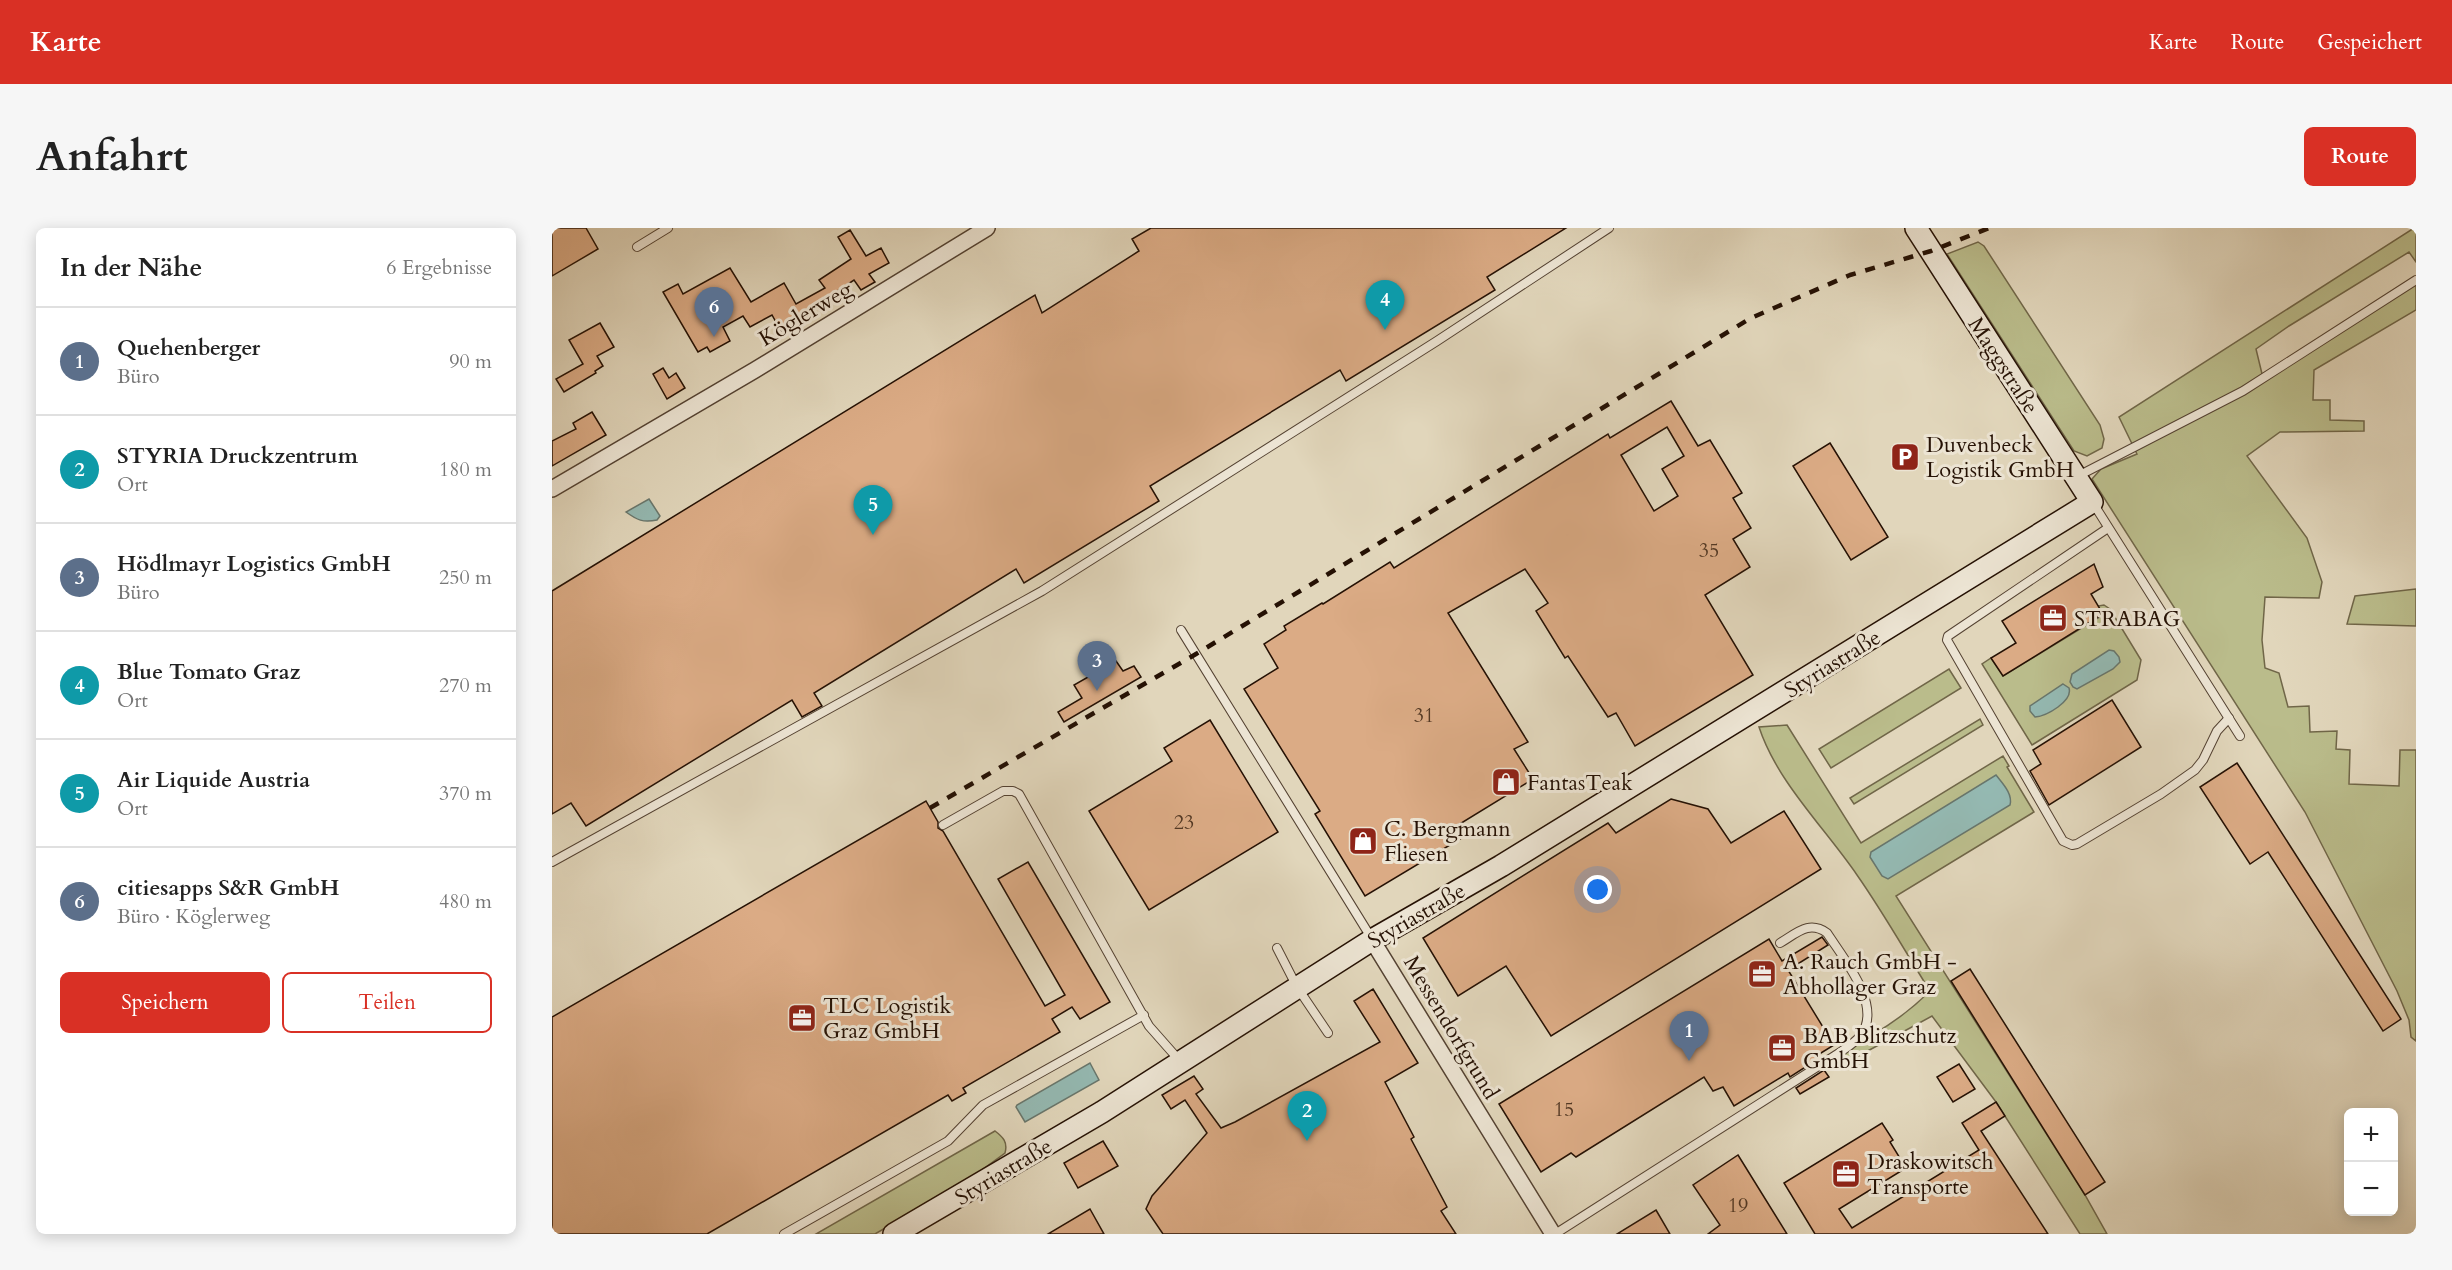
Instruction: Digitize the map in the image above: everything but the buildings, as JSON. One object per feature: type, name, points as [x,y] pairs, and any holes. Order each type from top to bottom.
[{"type":"street","name":"Köglerweg","points":[[552,489],[775,358],[987,228]]},
{"type":"street","name":"Maggstraße","points":[[1916,228],[2092,502]]},
{"type":"street","name":"Styriastraße","points":[[894,1234],[1081,1124],[1372,940],[1501,866],[2092,502]]},
{"type":"street","name":"Messendorfgrund","points":[[1372,940],[1554,1234]]},
{"type":"lane","points":[[638,247],[668,228]]},
{"type":"lane","points":[[552,862],[1042,591],[1610,228]]},
{"type":"lane","points":[[2077,477],[2244,391],[2416,280]]},
{"type":"lane","points":[[2092,502],[2240,736]]},
{"type":"lane","points":[[2108,528],[1948,636],[1947,640],[2063,841],[2072,845],[2077,844],[2161,794],[2194,770],[2203,760],[2217,730],[2229,718]]},
{"type":"lane","name":"Messendorfgrund","points":[[1181,630],[1372,940]]},
{"type":"lane","points":[[943,825],[1003,791],[1013,791],[1019,794],[1149,1026],[1180,1062]]},
{"type":"lane","name":"Messendorfgrund","points":[[1554,1234],[1829,1059],[1861,1036],[1867,1023],[1866,1000],[1860,985],[1827,933],[1819,927],[1811,927],[1780,943]]},
{"type":"lane","points":[[1277,948],[1298,987],[1328,1033]]},
{"type":"lane","points":[[784,1234],[948,1140],[983,1105],[1144,1015]]},
{"type":"green space","points":[[2416,228],[2416,262],[2409,252],[2256,349],[2263,378],[2416,280],[2416,310],[2314,370],[2313,400],[2330,400],[2330,420],[2364,421],[2364,431],[2280,432],[2247,456],[2307,538],[2322,582],[2319,598],[2265,597],[2262,640],[2265,668],[2279,673],[2288,707],[2309,706],[2310,732],[2337,731],[2336,749],[2350,750],[2349,784],[2399,786],[2400,750],[2416,750],[2416,1041],[2411,1037],[2409,1020],[2397,991],[2305,812],[2092,479],[2101,469],[2137,454],[2119,417]]},
{"type":"green space","points":[[1978,242],[1984,246],[2100,425],[2104,439],[2102,448],[2087,456],[2074,451],[1947,254]]},
{"type":"green space","points":[[2416,589],[2416,626],[2347,624],[2355,596]]},
{"type":"green space","points":[[2104,605],[2110,609],[2141,660],[2137,680],[2032,745],[1982,664],[1991,658],[2003,676],[2103,615],[2098,606]]},
{"type":"green space","points":[[1949,669],[1961,688],[1831,768],[1819,749]]},
{"type":"green space","points":[[1980,719],[1983,725],[1854,804],[1850,798]]},
{"type":"green space","points":[[1787,725],[1861,843],[2003,756],[2009,766],[2007,767],[2034,812],[1896,896],[2085,1195],[2107,1234],[2080,1234],[1996,1102],[1932,1016],[1840,1066],[1843,1050],[1889,1025],[1930,991],[1867,889],[1777,767],[1759,727]]},
{"type":"green space","points":[[995,1131],[1004,1140],[1005,1153],[968,1180],[875,1234],[816,1234]]},
{"type":"water","points":[[649,499],[660,516],[657,520],[640,520],[626,512]]},
{"type":"water","points":[[2109,650],[2114,651],[2120,662],[2113,669],[2077,689],[2073,687],[2070,682],[2072,674]]},
{"type":"water","points":[[2063,684],[2069,688],[2069,693],[2063,703],[2052,711],[2035,717],[2030,711],[2030,706]]},
{"type":"water","points":[[1996,775],[2009,793],[2010,805],[1888,879],[1882,876],[1870,857],[1871,852]]},
{"type":"water","points":[[1090,1063],[1099,1080],[1025,1122],[1017,1105]]},
{"type":"railway","points":[[930,808],[1196,654],[1751,318],[1850,275],[1931,251],[1989,228]]},
{"type":"place","name":"Blue Tomato Graz","points":[[1385,330]]},
{"type":"place","name":"citiesapps S&R GmbH","points":[[714,337]]},
{"type":"place","name":"Duvenbeck Logistik GmbH","points":[[1905,457]]},
{"type":"place","name":"Air Liquide Austria","points":[[873,535]]},
{"type":"place","name":"STRABAG","points":[[2053,618]]},
{"type":"place","name":"Hödlmayr Logistics GmbH","points":[[1097,691]]},
{"type":"place","name":"FantasTeak","points":[[1506,782]]},
{"type":"place","name":"C. Bergmann Fliesen","points":[[1363,841]]},
{"type":"place","name":"A. Rauch GmbH - Abhollager Graz","points":[[1762,974]]},
{"type":"place","name":"TLC Logistik Graz GmbH","points":[[802,1018]]},
{"type":"place","name":"BAB Blitzschutz GmbH","points":[[1782,1048]]},
{"type":"place","name":"Quehenberger","points":[[1689,1061]]},
{"type":"place","name":"STYRIA Druckzentrum","points":[[1307,1141]]},
{"type":"place","name":"Draskowitsch Transporte","points":[[1846,1174]]}]
